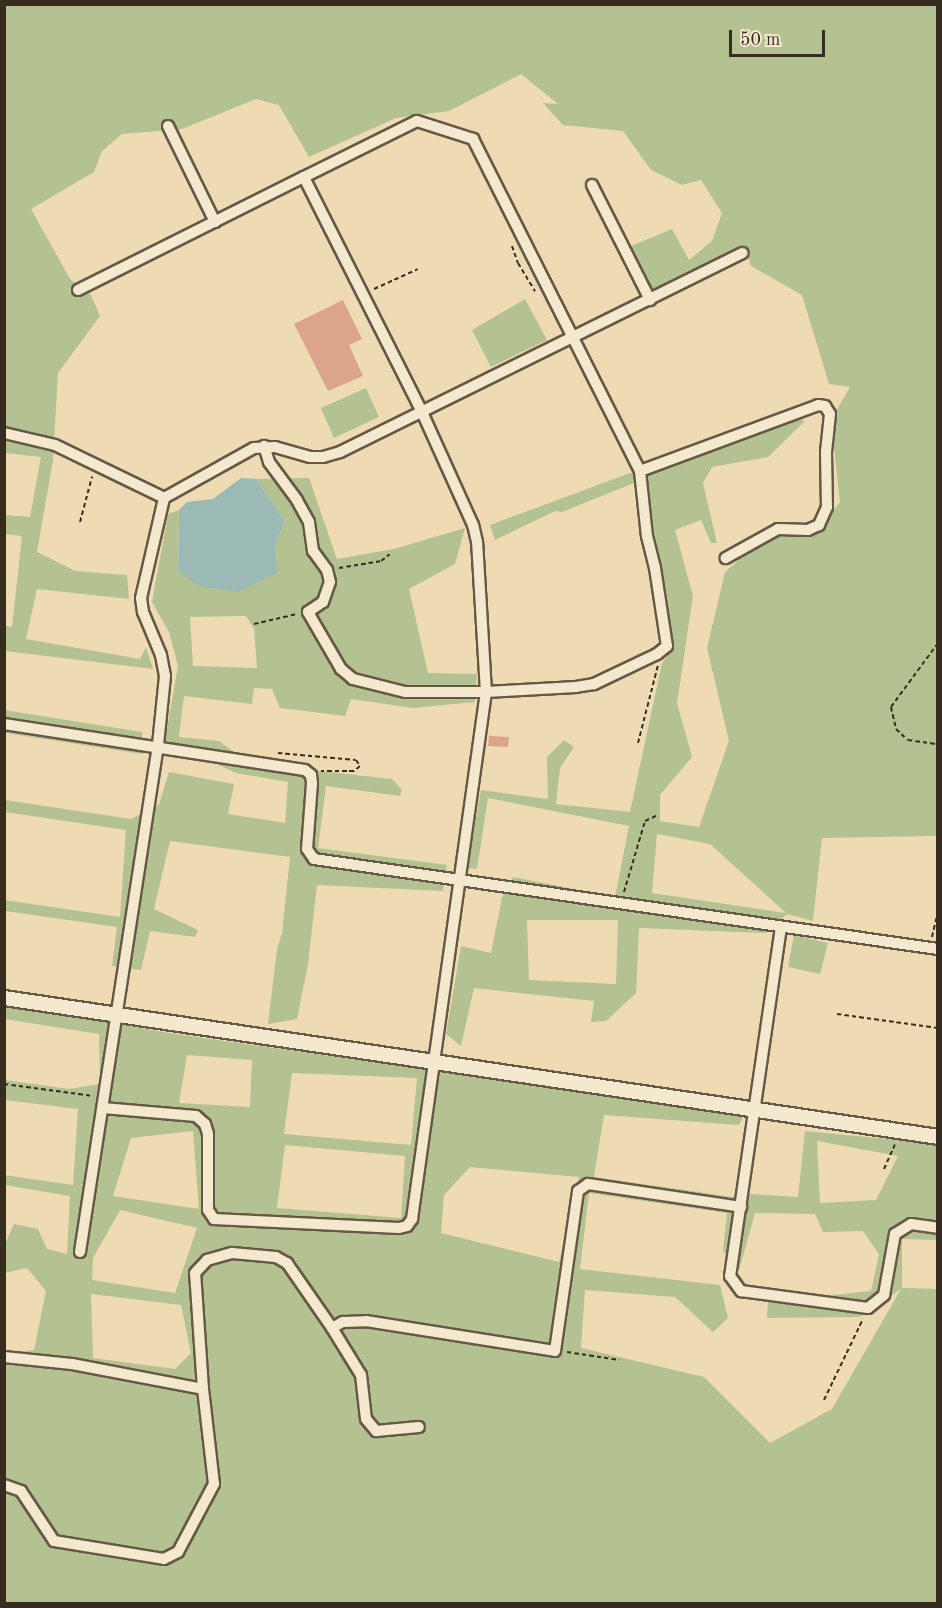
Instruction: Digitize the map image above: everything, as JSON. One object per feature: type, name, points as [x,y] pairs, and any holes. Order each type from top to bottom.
[{"type":"street","points":[[78,290],[417,121],[473,139],[640,471],[646,536],[655,568],[667,646],[657,654],[594,684],[576,687],[486,692],[405,692],[353,679],[341,669],[308,612],[323,602],[330,582],[327,570],[314,551],[309,522],[297,500],[269,462],[264,446]]},
{"type":"street","points":[[168,126],[215,222]]},
{"type":"street","points":[[104,1103],[196,1116],[206,1124],[208,1210],[214,1219],[399,1228],[407,1226],[412,1219],[486,692],[477,542],[473,525],[422,412],[304,177]]},
{"type":"street","points":[[592,185],[650,300]]},
{"type":"street","points":[[80,1252],[158,745],[165,676],[161,655],[143,612],[141,598],[164,498],[254,448],[264,446],[310,457],[323,457],[340,452],[743,253]]},
{"type":"street","points":[[640,471],[818,405],[825,406],[830,414],[826,453],[827,507],[819,525],[808,530],[778,529],[726,558]]},
{"type":"street","points":[[4,434],[55,445],[164,498]]},
{"type":"street","points":[[4,724],[158,745],[305,770],[310,775],[312,783],[307,849],[314,859],[934,949]]},
{"type":"street","points":[[781,927],[730,1276],[741,1291],[868,1308],[884,1295],[895,1234],[911,1224],[938,1228]]},
{"type":"street","points":[[4,998],[938,1137]]},
{"type":"street","points":[[332,1328],[343,1322],[366,1321],[555,1351],[578,1191],[588,1184],[741,1207]]},
{"type":"street","points":[[4,1485],[21,1491],[54,1541],[164,1559],[178,1552],[214,1484],[203,1389],[195,1273],[207,1260],[232,1253],[281,1260],[287,1263],[361,1375],[366,1419],[376,1431],[419,1427]]},
{"type":"street","points":[[4,1357],[72,1364],[203,1389]]},
{"type":"path","points":[[363,294],[418,268]]},
{"type":"path","points":[[80,522],[96,465]]},
{"type":"path","points":[[327,570],[381,561],[390,554]]},
{"type":"path","points":[[254,624],[308,612]]},
{"type":"path","points":[[938,643],[891,707],[896,729],[908,740],[938,744]]},
{"type":"path","points":[[638,743],[658,669],[657,654]]},
{"type":"path","points":[[621,903],[645,821],[658,815]]},
{"type":"path","points":[[934,949],[938,912]]},
{"type":"path","points":[[837,1014],[938,1028]]},
{"type":"path","points":[[4,1084],[104,1103]]},
{"type":"path","points":[[884,1169],[901,1131]]},
{"type":"path","points":[[824,1400],[868,1308]]},
{"type":"path","points":[[555,1351],[619,1360]]},
{"type":"green space","points":[[5,5],[937,5],[937,836],[822,838],[813,921],[787,914],[765,933],[639,928],[636,993],[606,1021],[591,1022],[594,1001],[474,988],[461,1046],[446,1034],[461,946],[491,953],[502,898],[513,877],[615,897],[629,826],[488,798],[477,869],[467,868],[481,790],[548,799],[547,757],[564,740],[574,747],[560,768],[556,804],[630,812],[662,663],[674,647],[647,491],[634,483],[562,512],[555,511],[495,540],[490,525],[630,473],[645,474],[794,418],[805,421],[768,457],[712,467],[703,483],[717,543],[711,543],[701,520],[675,530],[693,596],[677,703],[692,757],[660,795],[660,821],[699,827],[729,741],[707,648],[725,572],[771,532],[817,531],[840,502],[831,420],[850,387],[829,384],[802,295],[751,266],[745,247],[654,291],[631,246],[672,229],[689,260],[712,241],[722,213],[701,180],[682,185],[651,170],[623,131],[563,125],[543,103],[558,104],[521,74],[449,111],[396,118],[309,157],[279,105],[256,99],[182,129],[122,134],[102,151],[94,172],[31,209],[70,279],[91,295],[100,316],[58,373],[53,460],[37,552],[75,571],[127,575],[129,599],[37,589],[26,639],[140,659],[146,647],[153,669],[5,651],[5,626],[12,627],[22,536],[5,534],[5,515],[30,517],[41,457],[5,453]],"holes":[[[657,834],[710,844],[786,913],[652,893]],[[527,920],[618,920],[616,984],[529,980]]]},
{"type":"green space","points":[[525,299],[547,340],[491,367],[472,330]]},
{"type":"green space","points":[[366,388],[379,417],[334,438],[321,408]]},
{"type":"green space","points":[[309,478],[337,559],[394,549],[465,528],[455,564],[409,589],[428,673],[477,674],[475,702],[413,708],[351,699],[345,716],[280,708],[272,689],[254,688],[252,704],[184,696],[179,737],[219,741],[249,763],[392,779],[402,790],[400,796],[326,786],[318,848],[447,865],[443,891],[317,885],[308,964],[297,1019],[268,1024],[277,949],[282,933],[290,857],[170,841],[154,909],[198,930],[195,937],[150,931],[141,970],[112,966],[117,927],[5,911],[4,900],[120,917],[126,830],[5,812],[5,800],[131,819],[159,804],[169,772],[234,784],[228,814],[285,823],[288,782],[236,773],[165,740],[178,666],[169,632],[152,602],[168,514],[179,510],[178,570],[278,572],[275,545],[285,521],[256,479]],"holes":[[[246,616],[254,629],[257,668],[193,666],[190,617]]]},
{"type":"green space","points":[[4,710],[142,732],[142,754],[5,733]]},
{"type":"green space","points":[[794,935],[828,943],[820,974],[788,967]]},
{"type":"green space","points":[[5,1004],[169,1033],[744,1115],[739,1125],[604,1115],[594,1177],[733,1197],[752,1194],[798,1197],[805,1131],[937,1144],[937,1240],[902,1239],[902,1288],[937,1289],[937,1603],[5,1603],[5,1354],[34,1350],[46,1291],[27,1268],[5,1273],[5,1244],[14,1224],[38,1229],[47,1249],[67,1254],[70,1196],[5,1185],[4,1175],[73,1185],[78,1109],[5,1100],[5,1080],[69,1089],[100,1084],[99,1034],[5,1019]],"holes":[[[187,1055],[252,1060],[250,1107],[179,1103]],[[292,1073],[417,1078],[411,1145],[284,1134]],[[193,1131],[199,1209],[113,1196],[131,1138]],[[817,1141],[898,1156],[876,1200],[820,1203]],[[285,1145],[405,1156],[401,1218],[277,1208]],[[470,1167],[579,1177],[559,1262],[441,1233],[444,1195]],[[589,1193],[727,1213],[723,1251],[739,1271],[755,1213],[815,1214],[823,1232],[863,1231],[879,1254],[871,1291],[768,1302],[767,1318],[859,1317],[901,1289],[832,1409],[770,1443],[704,1377],[581,1348],[585,1290],[675,1297],[713,1332],[728,1318],[720,1285],[580,1269]],[[120,1210],[197,1228],[175,1293],[92,1280],[93,1258]],[[91,1294],[181,1305],[191,1353],[175,1369],[93,1358]]]},
{"type":"water","points":[[241,478],[256,479],[285,521],[275,545],[278,572],[239,592],[198,586],[178,570],[179,510],[187,502],[213,499]]},
{"type":"building","points":[[343,300],[362,339],[349,345],[363,376],[328,391],[294,324]]},
{"type":"building","points":[[489,736],[509,737],[508,747],[488,746]]}]
